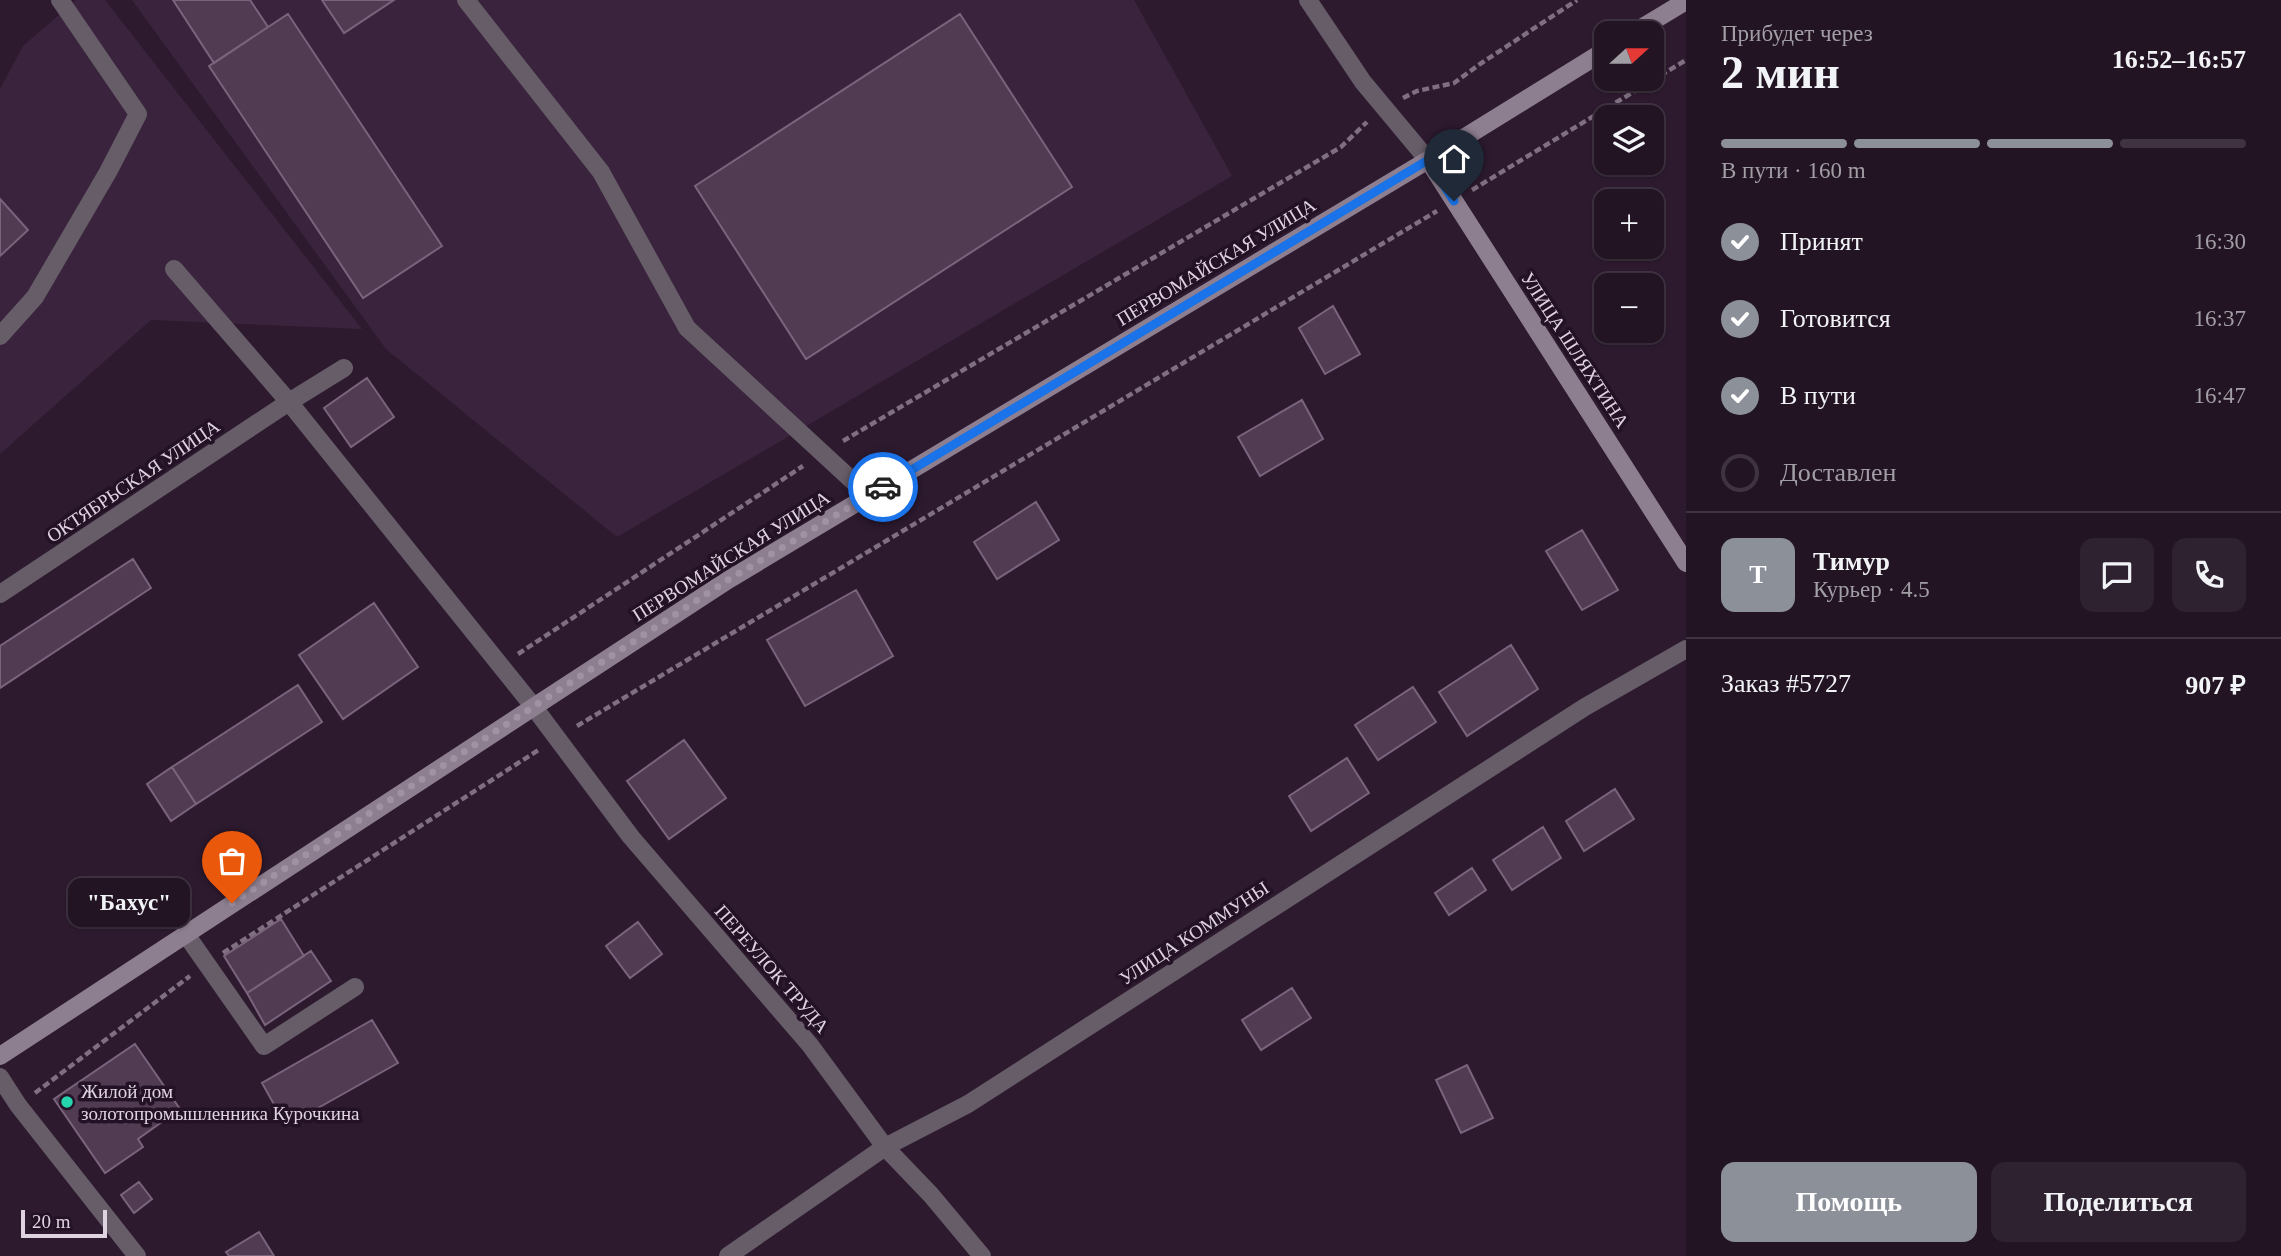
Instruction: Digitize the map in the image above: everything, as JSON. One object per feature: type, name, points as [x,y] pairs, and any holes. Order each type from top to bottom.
[{"type":"main road","points":[[1653,21],[1686,1]]},
{"type":"main road","name":"ПЕРВОМАЙСКАЯ УЛИЦА","points":[[0,1056],[728,580],[1594,57]]},
{"type":"main road","name":"УЛИЦА ШЛЯХТИНА","points":[[1428,160],[1686,563]]},
{"type":"street","points":[[0,336],[35,296],[108,172],[138,114],[60,0]]},
{"type":"street","points":[[466,0],[601,172],[687,328],[869,495]]},
{"type":"street","points":[[1308,0],[1363,82],[1428,160]]},
{"type":"street","name":"ПЕРЕУЛОК ТРУДА","points":[[174,269],[289,402],[533,706],[631,838],[810,1045],[885,1147],[931,1195],[982,1256]]},
{"type":"street","name":"ОКТЯБРЬСКАЯ УЛИЦА","points":[[0,594],[344,368]]},
{"type":"street","name":"УЛИЦА КОММУНЫ","points":[[728,1256],[885,1147],[968,1104],[1585,707],[1686,649]]},
{"type":"street","points":[[185,933],[264,1046],[355,988]]},
{"type":"street","points":[[0,1077],[18,1105],[137,1256]]},
{"type":"path","points":[[500,666],[823,453],[1341,148],[1384,107],[1417,91],[1454,83],[1577,0]]},
{"type":"path","points":[[18,1105],[206,963],[557,738],[1686,60]]},
{"type":"shaded area","points":[[76,0],[105,0],[362,329],[151,320],[0,454],[0,89],[23,46]]},
{"type":"shaded area","points":[[132,0],[1134,0],[1232,176],[617,537],[386,349]]},
{"type":"building","points":[[173,0],[250,0],[268,27],[214,63]]},
{"type":"building","points":[[322,0],[394,0],[344,33]]},
{"type":"building","points":[[288,14],[442,246],[363,298],[209,66]]},
{"type":"building","points":[[960,14],[1072,187],[806,359],[695,186]]},
{"type":"building","points":[[0,199],[28,230],[0,256]]},
{"type":"building","points":[[1333,306],[1360,354],[1325,374],[1299,328]]},
{"type":"building","points":[[367,378],[394,417],[351,447],[324,408]]},
{"type":"building","points":[[1302,400],[1323,439],[1260,476],[1238,437]]},
{"type":"building","points":[[1036,502],[1059,540],[997,579],[974,542]]},
{"type":"building","points":[[1582,530],[1618,590],[1582,610],[1546,551]]},
{"type":"building","points":[[133,559],[151,588],[0,688],[0,646]]},
{"type":"building","points":[[856,590],[893,656],[805,706],[767,640]]},
{"type":"building","points":[[374,603],[418,667],[343,719],[299,655]]},
{"type":"building","points":[[1511,645],[1538,689],[1467,736],[1439,692]]},
{"type":"building","points":[[298,685],[322,722],[196,804],[172,767]]},
{"type":"building","points":[[1413,687],[1436,722],[1378,760],[1355,725]]},
{"type":"building","points":[[684,740],[726,798],[669,839],[627,781]]},
{"type":"building","points":[[1347,758],[1369,793],[1311,831],[1289,796]]},
{"type":"building","points":[[172,767],[196,804],[171,821],[147,784]]},
{"type":"building","points":[[1615,789],[1634,819],[1584,851],[1566,821]]},
{"type":"building","points":[[1543,827],[1561,858],[1512,890],[1493,860]]},
{"type":"building","points":[[1472,868],[1486,890],[1449,915],[1435,893]]},
{"type":"building","points":[[281,919],[304,956],[247,993],[224,956]]},
{"type":"building","points":[[638,922],[662,954],[630,978],[606,946]]},
{"type":"building","points":[[311,951],[331,981],[265,1025],[247,993]]},
{"type":"building","points":[[1292,988],[1311,1018],[1261,1050],[1242,1020]]},
{"type":"building","points":[[372,1020],[398,1063],[286,1126],[262,1083]]},
{"type":"building","points":[[135,1044],[180,1109],[138,1139],[143,1147],[105,1173],[54,1099]]},
{"type":"building","points":[[1467,1065],[1493,1118],[1461,1133],[1436,1080]]},
{"type":"building","points":[[139,1182],[152,1199],[134,1213],[121,1195]]},
{"type":"building","points":[[259,1232],[274,1256],[229,1256],[226,1252]]},
{"type":"way so far","points":[[232,903],[728,580],[883,487]]},
{"type":"place","name":"\"Бахус\"","points":[[232,903]]},
{"type":"place","name":"Жилой дом золотопромышленника Курочкина","points":[[67,1102]]},
{"type":"route","points":[[883,487],[1428,160],[1454,201]]}]
